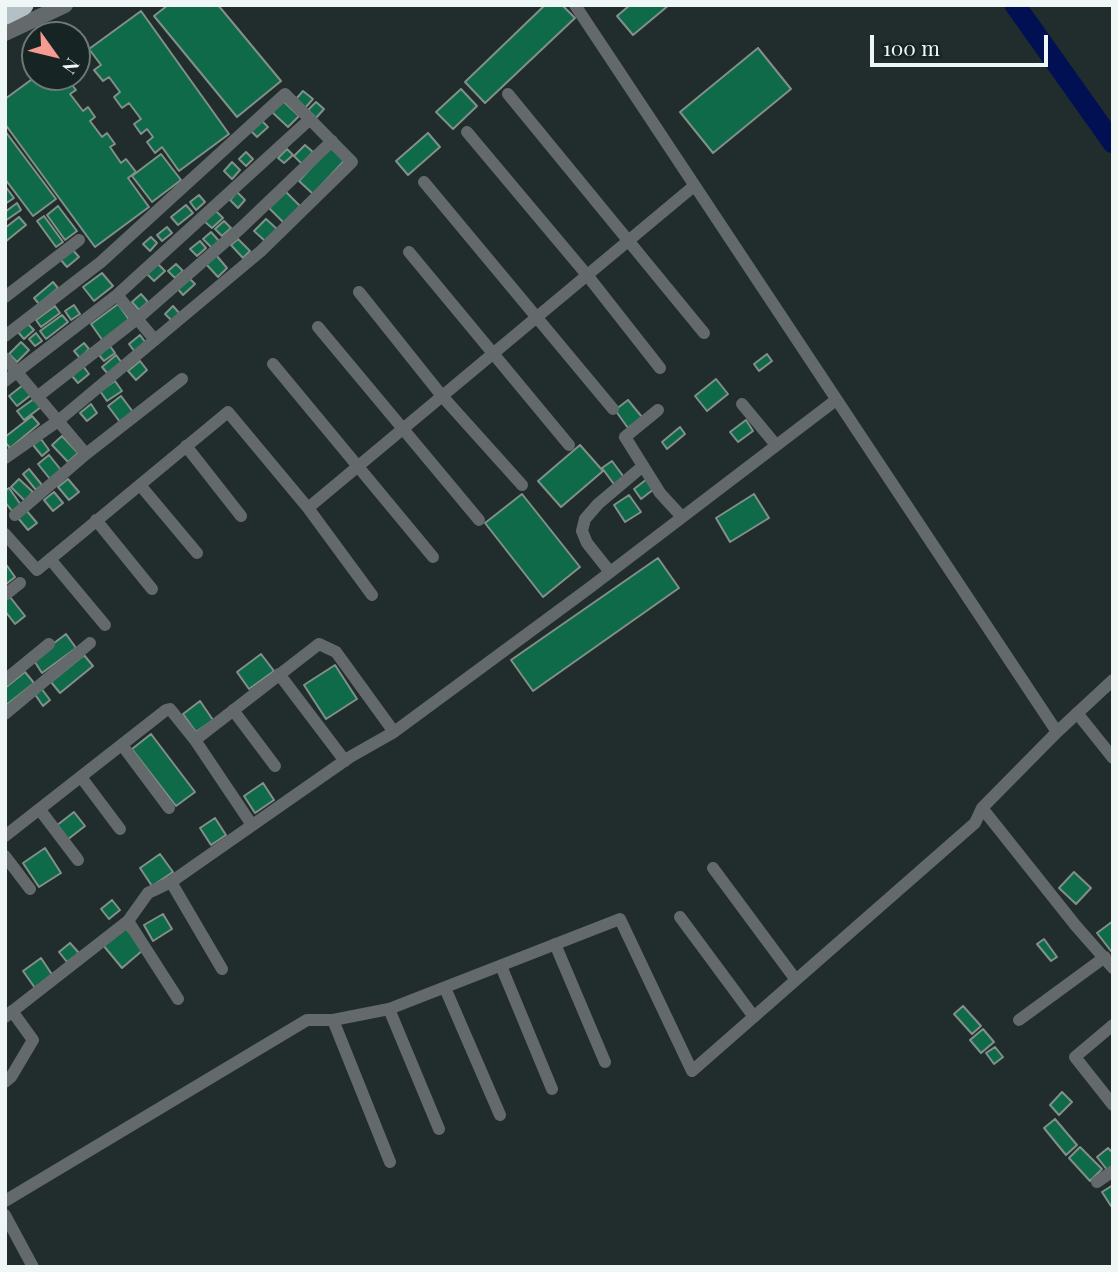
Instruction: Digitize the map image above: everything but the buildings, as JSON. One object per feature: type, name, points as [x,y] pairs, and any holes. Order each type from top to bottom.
[{"type":"highway","points":[[5,14],[23,5]]},
{"type":"street","points":[[5,33],[65,5]]},
{"type":"street","points":[[575,5],[1057,732]]},
{"type":"street","points":[[5,336],[101,262],[285,94],[352,162],[261,251],[58,421],[5,458]]},
{"type":"street","points":[[508,94],[704,333]]},
{"type":"street","points":[[5,381],[117,295],[309,120]]},
{"type":"street","points":[[467,132],[587,275],[660,368]]},
{"type":"street","points":[[37,397],[137,319],[241,228],[332,141]]},
{"type":"street","points":[[424,181],[613,409]]},
{"type":"street","points":[[308,508],[694,186]]},
{"type":"street","points":[[5,297],[79,240]]},
{"type":"street","points":[[409,252],[569,445]]},
{"type":"street","points":[[359,292],[442,396],[522,485]]},
{"type":"street","points":[[117,295],[155,340]]},
{"type":"street","points":[[318,327],[479,520]]},
{"type":"street","points":[[5,358],[86,454]]},
{"type":"street","points":[[273,364],[433,557]]},
{"type":"street","points":[[15,515],[86,454],[182,379]]},
{"type":"street","points":[[5,1082],[11,1077],[33,1040],[9,1014],[128,921],[148,893],[171,882],[345,761],[394,732],[836,400]]},
{"type":"street","points":[[742,404],[776,445]]},
{"type":"street","points":[[658,410],[625,437],[660,493],[682,517]]},
{"type":"street","points":[[5,534],[37,569],[228,412],[308,508],[372,595]]},
{"type":"street","points":[[186,446],[242,516]]},
{"type":"street","points":[[610,572],[587,543],[582,531],[585,519],[598,504],[643,466]]},
{"type":"street","points":[[140,485],[197,552]]},
{"type":"street","points":[[96,520],[152,589]]},
{"type":"street","points":[[50,558],[105,625]]},
{"type":"street","points":[[5,595],[20,583]]},
{"type":"street","points":[[5,713],[90,643]]},
{"type":"street","points":[[5,680],[49,644]]},
{"type":"street","points":[[195,740],[319,644],[332,649],[394,732]]},
{"type":"street","points":[[279,674],[345,761]]},
{"type":"street","points":[[5,1201],[307,1020],[333,1020],[389,1009],[620,919],[692,1071],[975,822],[982,808],[1113,680]]},
{"type":"street","points":[[5,836],[170,709],[195,740],[252,825]]},
{"type":"street","points":[[233,710],[275,766]]},
{"type":"street","points":[[1077,713],[1113,758]]},
{"type":"street","points":[[122,745],[169,808]]},
{"type":"street","points":[[81,777],[120,828]]},
{"type":"street","points":[[982,808],[1076,926],[1109,962],[1018,1020]]},
{"type":"street","points":[[40,810],[78,860]]},
{"type":"street","points":[[5,856],[30,889]]},
{"type":"street","points":[[713,868],[796,980]]},
{"type":"street","points":[[171,882],[222,970]]},
{"type":"street","points":[[680,918],[754,1017]]},
{"type":"street","points":[[128,921],[178,999]]},
{"type":"street","points":[[555,944],[605,1062]]},
{"type":"street","points":[[501,966],[551,1089]]},
{"type":"street","points":[[445,988],[500,1115]]},
{"type":"street","points":[[389,1009],[439,1129]]},
{"type":"street","points":[[333,1020],[390,1162]]},
{"type":"street","points":[[1113,1026],[1075,1057],[1113,1105]]},
{"type":"street","points":[[1097,1182],[1113,1171]]},
{"type":"street","points":[[7,1222],[33,1267]]},
{"type":"waterway","points":[[1015,5],[1113,143]]}]
